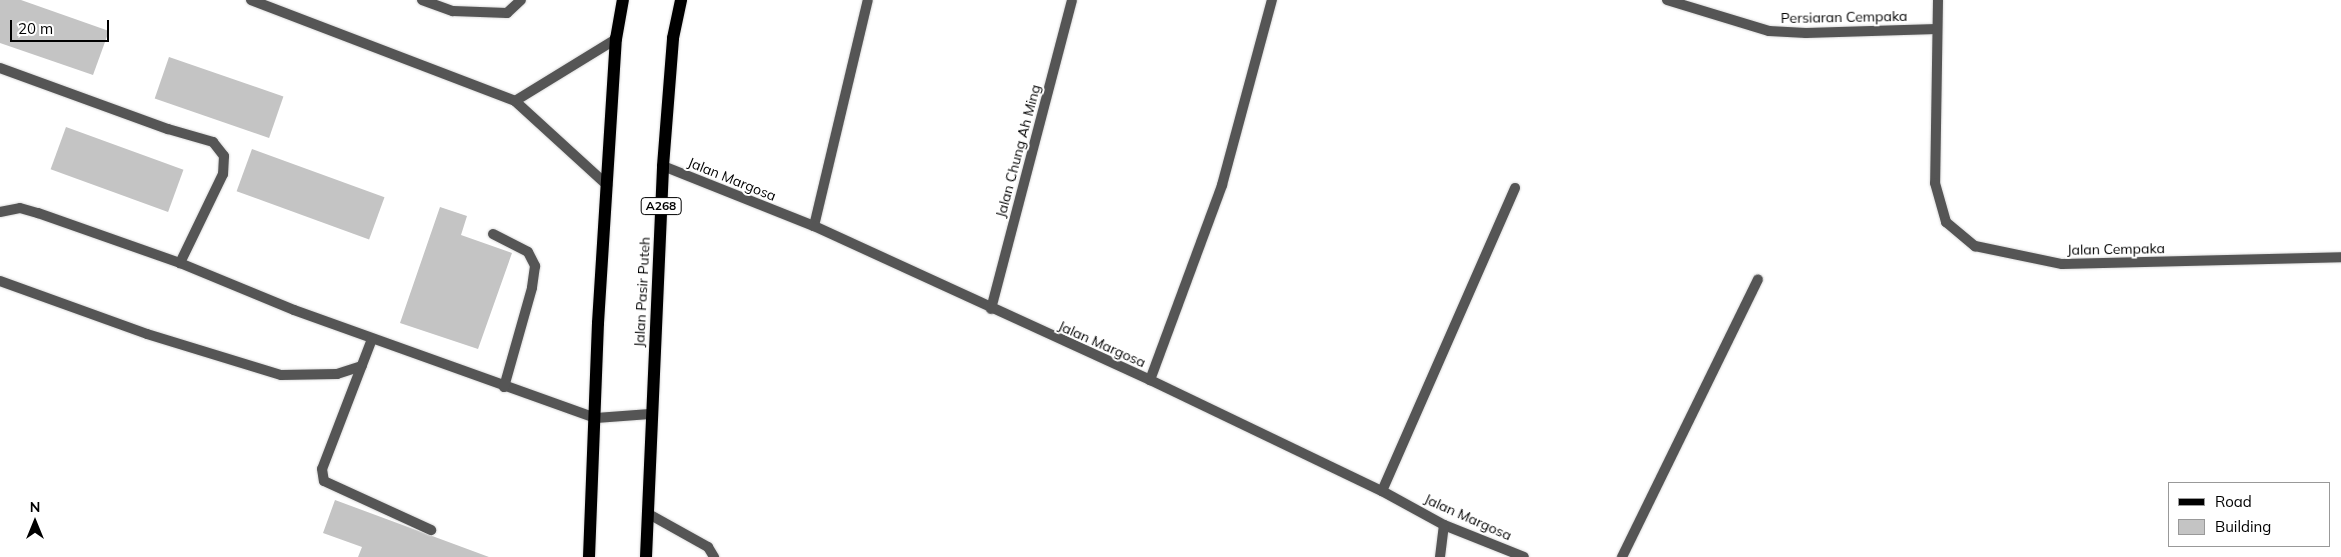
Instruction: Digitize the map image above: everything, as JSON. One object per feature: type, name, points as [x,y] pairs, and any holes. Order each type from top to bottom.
[{"type":"main road","points":[[589,557],[607,186],[616,39],[623,0]]},
{"type":"main road","name":"Jalan Pasir Puteh","points":[[646,557],[650,414],[664,166],[673,38],[681,0]]},
{"type":"street","points":[[251,0],[515,101],[607,186]]},
{"type":"street","points":[[422,0],[453,11],[507,13],[521,0]]},
{"type":"street","points":[[814,226],[868,0]]},
{"type":"street","name":"Jalan Chung Ah Ming","points":[[991,309],[1072,0]]},
{"type":"street","points":[[1150,380],[1222,185],[1272,0]]},
{"type":"street","name":"Persiaran Cempaka","points":[[1667,0],[1769,31],[1806,33],[1937,29]]},
{"type":"street","name":"Jalan Cempaka","points":[[1938,0],[1935,183],[1946,222],[1975,246],[2062,264],[2341,257]]},
{"type":"street","points":[[515,101],[616,39]]},
{"type":"street","points":[[0,68],[168,129],[213,142],[224,156],[223,174],[180,263]]},
{"type":"street","name":"Jalan Margosa","points":[[664,166],[814,226],[991,309],[1150,380],[1382,491],[1444,525],[1524,557]]},
{"type":"street","points":[[1382,491],[1515,188]]},
{"type":"street","points":[[0,212],[20,208],[180,263],[372,339],[596,418],[650,414]]},
{"type":"street","points":[[493,234],[528,252],[535,266],[532,288],[504,387]]},
{"type":"street","points":[[1622,557],[1758,279]]},
{"type":"street","points":[[0,280],[147,334],[281,375],[337,374],[362,366]]},
{"type":"street","points":[[372,339],[322,469],[324,481],[431,530]]},
{"type":"street","points":[[647,513],[708,547],[714,557]]},
{"type":"street","points":[[1440,557],[1444,525]]},
{"type":"building","points":[[0,0],[21,0],[109,31],[93,75],[0,43]]},
{"type":"building","points":[[169,57],[283,96],[269,138],[155,99]]},
{"type":"building","points":[[66,127],[183,170],[168,212],[51,169]]},
{"type":"building","points":[[252,149],[384,197],[369,240],[237,191]]},
{"type":"building","points":[[440,207],[467,216],[461,235],[512,253],[478,349],[400,323]]},
{"type":"building","points":[[335,500],[489,557],[358,557],[362,547],[323,533]]}]
